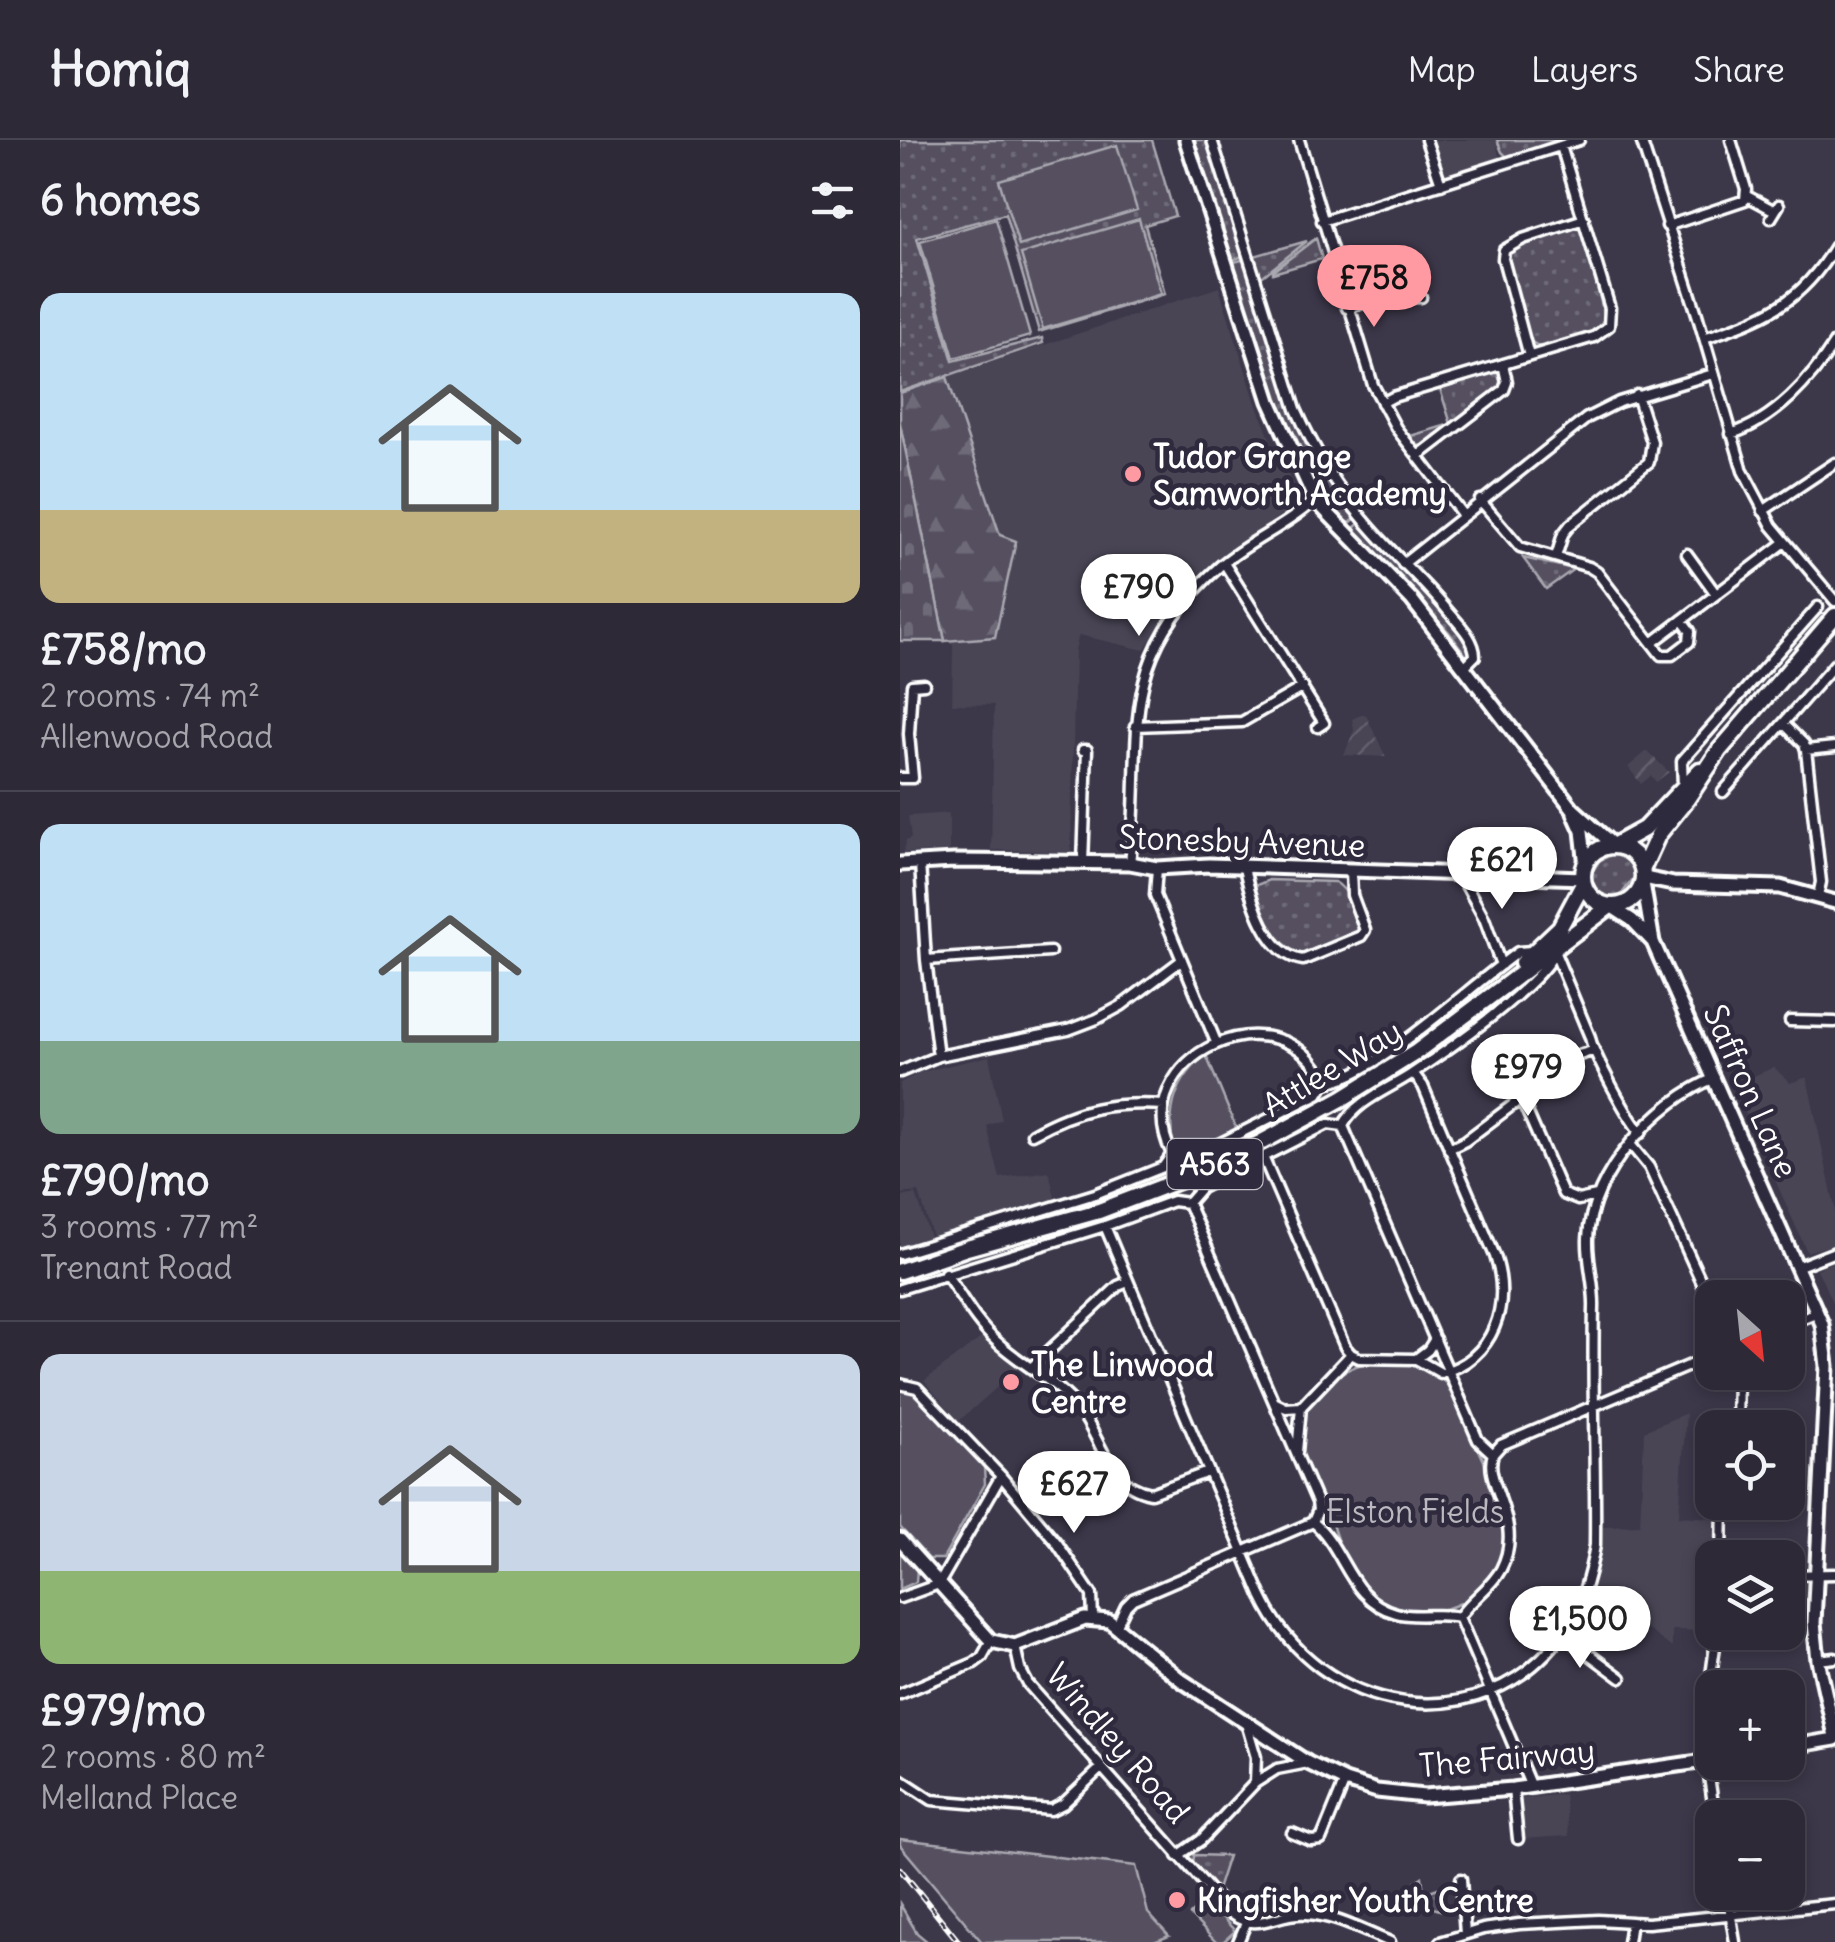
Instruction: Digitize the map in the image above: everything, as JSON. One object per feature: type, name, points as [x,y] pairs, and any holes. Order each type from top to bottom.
[{"type":"highway","name":"A563","points":[[1611,907],[1631,898],[1644,876],[1658,835],[1719,751],[1835,616]]},
{"type":"highway","name":"A563","points":[[1584,876],[1596,854],[1644,829],[1719,751]]},
{"type":"highway","points":[[1614,845],[1634,853],[1644,876]]},
{"type":"highway","points":[[1584,876],[1595,902],[1611,907]]},
{"type":"highway","name":"Attlee Way","points":[[1497,989],[1560,927],[1584,876]]},
{"type":"highway","name":"Attlee Way","points":[[900,1271],[1099,1211],[1248,1149],[1379,1076],[1611,907]]},
{"type":"main road","points":[[1186,140],[1270,401],[1314,500],[1412,600],[1573,809],[1614,845]]},
{"type":"main road","points":[[1573,809],[1582,832],[1584,876]]},
{"type":"main road","name":"Stonesby Avenue","points":[[900,864],[1130,863],[1157,868],[1209,864],[1461,876],[1584,876]]},
{"type":"main road","points":[[1644,876],[1673,884],[1780,887],[1835,902]]},
{"type":"main road","name":"Saffron Lane","points":[[1644,876],[1653,942],[1818,1312],[1831,1366],[1814,1623],[1835,1737]]},
{"type":"main road","name":"Saffron Lane","points":[[1611,907],[1632,920],[1653,942]]},
{"type":"main road","points":[[900,1540],[991,1641]]},
{"type":"main road","points":[[1015,1646],[1093,1618],[1117,1625]]},
{"type":"main road","name":"The Fairway","points":[[1117,1625],[1181,1680],[1308,1763],[1345,1781],[1378,1790],[1424,1796],[1514,1789],[1695,1762]]},
{"type":"main road","name":"Windley Road","points":[[991,1641],[1015,1646]]},
{"type":"main road","points":[[1805,1743],[1835,1737]]},
{"type":"street","points":[[1212,140],[1296,409],[1327,471],[1362,518],[1445,607],[1475,647],[1474,660],[1464,667]]},
{"type":"street","points":[[1299,140],[1366,370],[1382,403],[1462,514]]},
{"type":"street","points":[[1426,140],[1441,184]]},
{"type":"street","points":[[1322,221],[1579,140]]},
{"type":"street","points":[[1641,140],[1743,471],[1784,543],[1833,594]]},
{"type":"street","points":[[1730,140],[1746,196],[1775,211]]},
{"type":"street","points":[[1382,403],[1594,337],[1609,326],[1610,308],[1561,146]]},
{"type":"street","points":[[1667,226],[1741,202],[1746,196]]},
{"type":"street","points":[[1529,356],[1504,250],[1523,238],[1584,219]]},
{"type":"street","points":[[1704,338],[1774,312],[1810,282],[1835,246]]},
{"type":"street","points":[[1409,272],[1409,296]]},
{"type":"street","points":[[1348,308],[1376,299],[1421,296]]},
{"type":"street","points":[[1730,434],[1778,406],[1803,385],[1835,342]]},
{"type":"street","points":[[1418,456],[1504,390],[1508,382],[1503,364]]},
{"type":"street","points":[[1403,564],[1587,418],[1637,396],[1713,374]]},
{"type":"street","points":[[1556,557],[1563,534],[1570,526],[1649,462],[1652,442],[1637,396]]},
{"type":"street","points":[[1763,511],[1835,463]]},
{"type":"street","points":[[1130,863],[1136,726],[1144,679],[1159,640],[1194,592],[1224,563],[1314,500]]},
{"type":"street","points":[[1480,500],[1520,547],[1597,572],[1660,654],[1672,655],[1690,638],[1682,620]]},
{"type":"street","points":[[1652,642],[1784,543]]},
{"type":"street","points":[[1687,554],[1716,594]]},
{"type":"street","points":[[1224,563],[1325,724]]},
{"type":"street","points":[[1682,786],[1682,761],[1818,606]]},
{"type":"street","points":[[1780,649],[1792,646],[1805,650]]},
{"type":"street","points":[[1723,792],[1835,664]]},
{"type":"street","points":[[913,778],[909,734],[912,685],[924,684]]},
{"type":"street","points":[[1136,726],[1242,722],[1303,688]]},
{"type":"street","points":[[1784,724],[1806,750],[1821,882],[1818,896]]},
{"type":"street","points":[[1806,750],[1835,747]]},
{"type":"street","points":[[1082,750],[1087,750],[1083,864]]},
{"type":"street","points":[[900,778],[924,778]]},
{"type":"street","points":[[920,863],[926,960],[938,1056]]},
{"type":"street","points":[[1157,868],[1155,895],[1216,1042]]},
{"type":"street","points":[[1244,868],[1249,892],[1267,931],[1285,954],[1303,960],[1361,936],[1365,930],[1350,888],[1351,871]]},
{"type":"street","points":[[1461,876],[1484,918],[1501,966]]},
{"type":"street","points":[[1558,947],[1592,1051],[1602,1062],[1629,1119],[1641,1133]]},
{"type":"street","points":[[1343,1126],[1354,1110],[1413,1073],[1528,986],[1546,968],[1558,947]]},
{"type":"street","points":[[1325,1083],[1309,1060],[1283,1042],[1248,1036],[1216,1042],[1183,1068],[1164,1105],[1164,1130],[1172,1154],[1187,1160],[1318,1094],[1325,1083],[1348,1077],[1518,952],[1532,951]]},
{"type":"street","points":[[926,960],[1050,952]]},
{"type":"street","points":[[900,1072],[938,1056],[1068,1030],[1097,1019],[1121,1006],[1182,960]]},
{"type":"street","points":[[1790,1021],[1835,1022]]},
{"type":"street","points":[[1449,1148],[1465,1141],[1579,1055],[1592,1051]]},
{"type":"street","points":[[1264,1159],[1351,1354],[1360,1358],[1416,1359],[1436,1372],[1449,1371],[1470,1360],[1490,1337],[1499,1316],[1503,1285],[1495,1256],[1413,1073]]},
{"type":"street","points":[[1105,1226],[1242,1553],[1278,1627],[1308,1660],[1341,1683],[1380,1698],[1417,1704],[1450,1701],[1490,1690],[1519,1674],[1562,1634],[1584,1590],[1595,1546],[1594,1307],[1588,1240],[1597,1196],[1610,1169],[1641,1133],[1688,1091],[1715,1078]]},
{"type":"street","points":[[1522,1100],[1563,1194],[1578,1200],[1597,1196]]},
{"type":"street","points":[[1032,1134],[1093,1107],[1126,1103],[1164,1105]]},
{"type":"street","points":[[1188,1202],[1201,1188],[1328,1124],[1343,1126]]},
{"type":"street","points":[[1343,1126],[1478,1440],[1492,1454]]},
{"type":"street","points":[[1630,1144],[1650,1167],[1700,1280]]},
{"type":"street","points":[[900,1254],[1095,1194],[1163,1168],[1172,1154]]},
{"type":"street","points":[[900,1288],[1105,1226],[1173,1200],[1188,1202]]},
{"type":"street","points":[[1117,1625],[1133,1599],[1313,1522],[1318,1510],[1188,1202]]},
{"type":"street","points":[[1798,1266],[1835,1252]]},
{"type":"street","points":[[946,1273],[990,1336],[1033,1366],[1080,1411],[1113,1472],[1125,1484],[1151,1493],[1208,1472]]},
{"type":"street","points":[[1033,1366],[1118,1286],[1128,1282]]},
{"type":"street","points":[[1805,1317],[1818,1312]]},
{"type":"street","points":[[1416,1359],[1436,1339]]},
{"type":"street","points":[[1296,1456],[1301,1406],[1351,1354]]},
{"type":"street","points":[[1460,1618],[1501,1569],[1508,1549],[1508,1518],[1491,1470],[1492,1454],[1501,1446],[1695,1363]]},
{"type":"street","points":[[900,1384],[917,1388],[1000,1476],[1088,1589],[1093,1618]]},
{"type":"street","points":[[1273,1400],[1286,1408],[1301,1406]]},
{"type":"street","points":[[900,1598],[939,1584],[1000,1476]]},
{"type":"street","points":[[1313,1522],[1326,1532],[1356,1587],[1372,1602],[1408,1616],[1460,1618]]},
{"type":"street","points":[[1805,1574],[1835,1574]]},
{"type":"street","points":[[1460,1618],[1531,1787]]},
{"type":"street","points":[[1562,1634],[1621,1678]]},
{"type":"street","points":[[900,1694],[974,1663],[982,1658],[991,1641]]},
{"type":"street","name":"Windley Road","points":[[1015,1646],[1028,1684],[1223,1907],[1246,1922]]},
{"type":"street","points":[[1818,1660],[1835,1658]]},
{"type":"street","points":[[1246,1723],[1256,1757],[1254,1783]]},
{"type":"street","points":[[1178,1856],[1200,1840],[1254,1783],[1278,1769],[1308,1763]]},
{"type":"street","points":[[900,1779],[932,1800],[1050,1810],[1063,1804],[1101,1768]]},
{"type":"street","points":[[1292,1833],[1311,1841],[1321,1840],[1345,1781]]},
{"type":"street","points":[[1514,1789],[1518,1839]]},
{"type":"street","points":[[1461,1880],[1465,1934]]},
{"type":"street","points":[[1440,1942],[1519,1924],[1631,1922],[1835,1904]]},
{"type":"street","points":[[1730,1910],[1735,1942]]},
{"type":"street","points":[[1238,1942],[1246,1922],[1256,1924],[1290,1914],[1313,1914],[1385,1940]]},
{"type":"street","points":[[1628,1942],[1631,1922]]},
{"type":"shaded area","points":[[1431,140],[1496,140],[1499,157],[1452,176],[1442,173]]},
{"type":"shaded area","name":"Tudor Grange Samworth Academy","points":[[1219,287],[1257,406],[1298,493],[1293,506],[1199,573],[1172,604],[1144,650],[1079,635],[1075,650],[1071,852],[991,850],[994,705],[952,704],[953,645],[945,641],[995,637],[1000,536],[947,377]]},
{"type":"shaded area","points":[[1366,715],[1386,757],[1344,755],[1354,730],[1352,719]]},
{"type":"shaded area","points":[[1647,751],[1669,772],[1656,782],[1651,776],[1641,784],[1628,767]]},
{"type":"shaded area","points":[[949,813],[949,851],[903,853],[911,838],[908,816]]},
{"type":"shaded area","points":[[989,1056],[1002,1120],[987,1126],[1000,1178],[1049,1171],[1056,1202],[932,1236],[919,1192],[900,1194],[900,1083],[921,1072]]},
{"type":"shaded area","points":[[1774,1067],[1790,1083],[1807,1077],[1835,1208],[1835,1244],[1807,1252],[1733,1085]]},
{"type":"shaded area","points":[[916,1194],[930,1237],[900,1248],[900,1197]]},
{"type":"shaded area","points":[[1835,1261],[1835,1309],[1817,1269]]},
{"type":"shaded area","points":[[982,1337],[1019,1368],[959,1421],[924,1381]]},
{"type":"shaded area","points":[[1686,1413],[1679,1516],[1717,1520],[1715,1540],[1695,1540],[1695,1631],[1672,1630],[1672,1648],[1628,1615],[1585,1600],[1599,1557],[1600,1526],[1640,1525],[1644,1431]]},
{"type":"shaded area","points":[[1564,1794],[1569,1836],[1522,1839],[1518,1799]]},
{"type":"green space","points":[[900,140],[1152,140],[1175,216],[1145,225],[1165,294],[1039,332],[1005,214],[917,238],[953,361],[1042,338],[1043,343],[900,392]]},
{"type":"green space","points":[[1190,140],[1208,140],[1244,256],[1229,261]]},
{"type":"green space","points":[[1497,140],[1562,140],[1510,160]]},
{"type":"green space","points":[[1117,145],[1137,210],[1019,246],[999,180]]},
{"type":"green space","points":[[996,219],[1030,336],[954,358],[920,241]]},
{"type":"green space","points":[[1139,219],[1161,294],[1043,329],[1021,254]]},
{"type":"green space","points":[[1573,226],[1583,232],[1605,318],[1594,332],[1542,348],[1530,341],[1505,258],[1515,245]]},
{"type":"green space","points":[[1316,238],[1322,259],[1273,273],[1273,271]]},
{"type":"green space","points":[[1307,241],[1263,276],[1260,277],[1254,256]]},
{"type":"green space","points":[[1246,259],[1288,394],[1317,457],[1356,518],[1350,523],[1331,508],[1312,482],[1277,406],[1230,263]]},
{"type":"green space","points":[[1497,371],[1501,385],[1425,446],[1413,445],[1407,437],[1451,424],[1440,389]]},
{"type":"green space","points":[[947,377],[1000,535],[1016,541],[995,637],[945,641],[900,424],[900,393]]},
{"type":"green space","points":[[900,424],[945,641],[900,641]]},
{"type":"green space","points":[[1360,523],[1433,600],[1471,648],[1471,657],[1350,531]]},
{"type":"green space","points":[[1523,558],[1574,569],[1546,589]]},
{"type":"green space","points":[[1615,853],[1630,858],[1636,875],[1621,895],[1604,898],[1593,890],[1591,874],[1599,861]]},
{"type":"green space","points":[[1269,880],[1335,882],[1349,897],[1362,929],[1311,954],[1289,953],[1274,937],[1257,904],[1254,886]]},
{"type":"green space","points":[[1206,1055],[1237,1130],[1183,1156],[1173,1145],[1173,1107],[1187,1074]]},
{"type":"green space","name":"Elston Fields","points":[[1386,1358],[1423,1367],[1448,1385],[1491,1478],[1503,1517],[1501,1556],[1492,1575],[1477,1592],[1447,1608],[1397,1608],[1368,1591],[1347,1564],[1327,1510],[1306,1469],[1302,1426],[1318,1393],[1347,1370]]},
{"type":"green space","points":[[900,1387],[913,1388],[984,1467],[985,1484],[943,1559],[929,1559],[900,1527]]},
{"type":"green space","points":[[900,1548],[917,1568],[916,1582],[900,1589]]},
{"type":"green space","points":[[900,1839],[1136,1866],[1148,1913],[1169,1936],[1154,1942],[982,1942],[900,1845]]},
{"type":"green space","points":[[1194,1855],[1228,1856],[1217,1890],[1193,1865]]},
{"type":"green space","points":[[1422,1877],[1424,1893],[1438,1888],[1440,1910],[1426,1906],[1416,1897],[1416,1881]]},
{"type":"green space","points":[[1206,1900],[1235,1931],[1223,1942],[1216,1942],[1190,1915]]},
{"type":"green space","points":[[900,1904],[917,1933],[928,1942],[900,1942]]},
{"type":"railway","points":[[900,1869],[959,1942]]},
{"type":"place","name":"Tudor Grange Samworth Academy","points":[[1133,474]]},
{"type":"place","name":"The Linwood Centre","points":[[1011,1382]]},
{"type":"place","name":"Kingfisher Youth Centre","points":[[1177,1900]]}]
